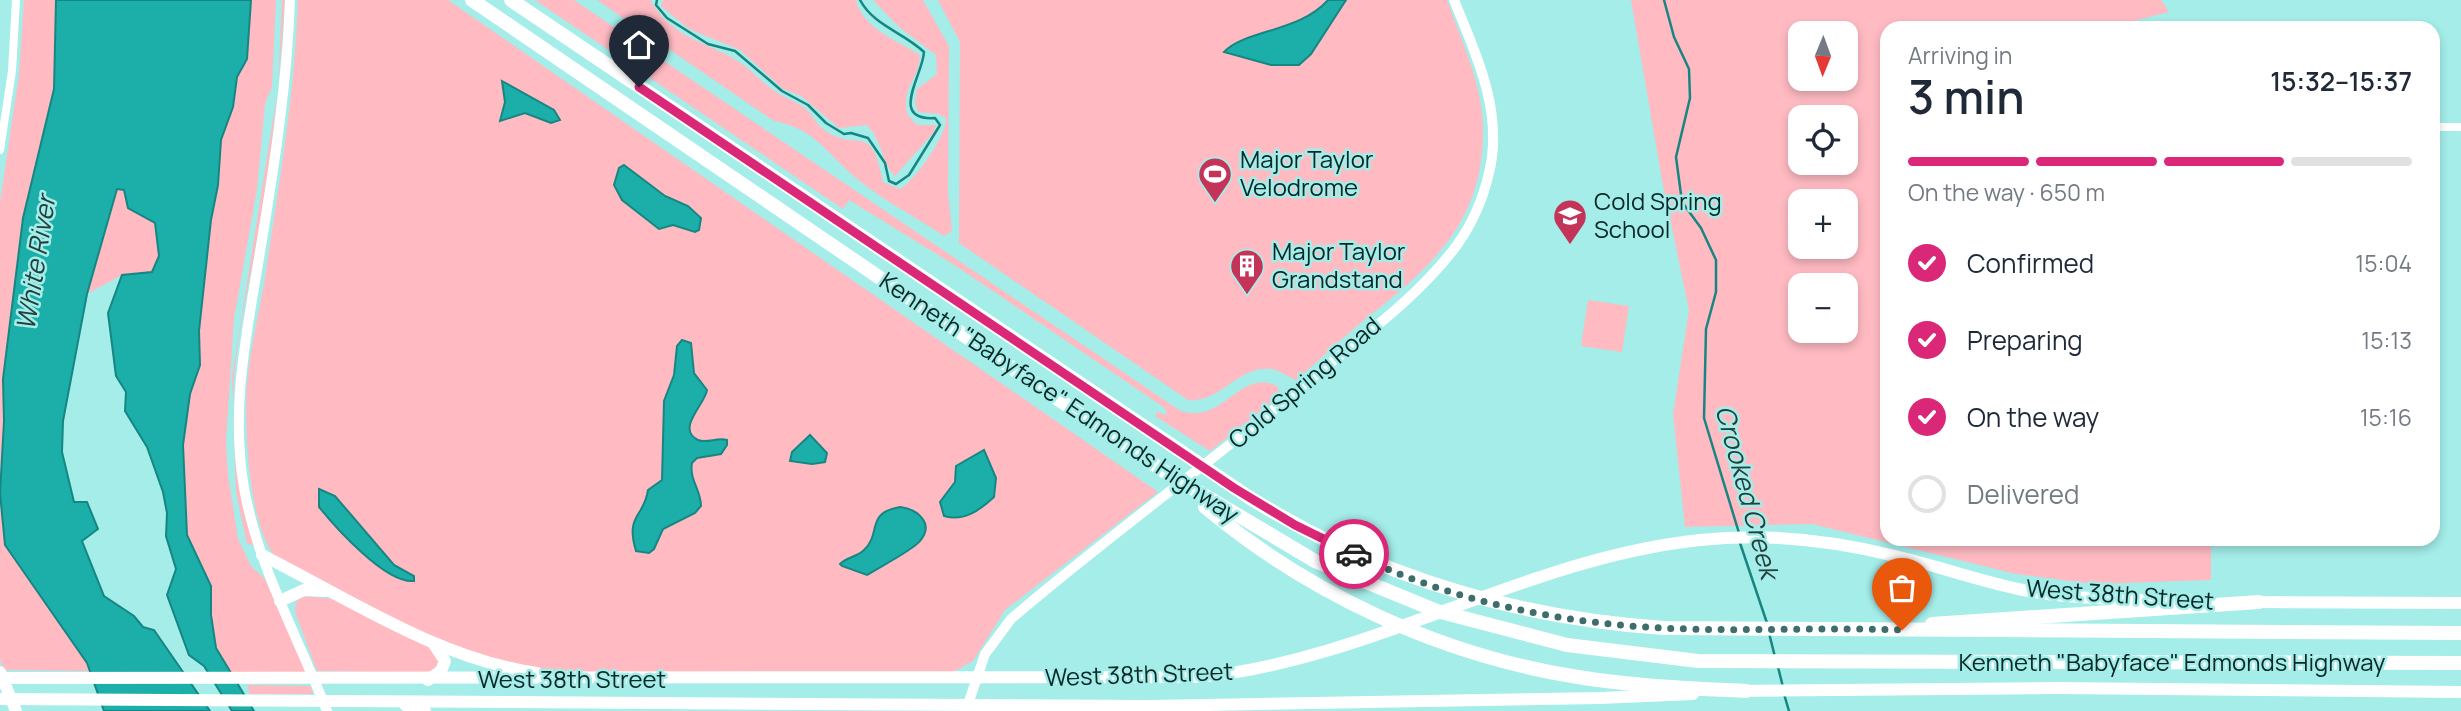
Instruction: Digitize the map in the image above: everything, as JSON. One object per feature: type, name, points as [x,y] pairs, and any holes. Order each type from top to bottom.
[{"type":"highway","name":"Kenneth \"Babyface\" Edmonds Highway","points":[[472,0],[1162,470],[1306,556],[1365,584],[1437,611],[1524,636],[1587,648],[1676,659],[1736,662],[2461,663]]},
{"type":"highway","name":"Kenneth \"Babyface\" Edmonds Highway","points":[[511,0],[1234,488],[1315,535],[1393,571],[1496,603],[1599,623],[1726,629],[2461,633]]},
{"type":"highway","points":[[1162,470],[1233,530],[1300,574],[1371,612],[1430,637],[1504,661],[1571,676],[1647,685],[1746,691]]},
{"type":"highway","points":[[1877,629],[2259,602]]},
{"type":"main road","name":"West 38th Street","points":[[0,678],[974,680],[1168,679],[1216,676],[1294,660],[1618,554],[1698,540],[1778,538],[1854,547],[2041,593],[2110,599],[2461,603]]},
{"type":"main road","points":[[262,555],[430,640],[503,666],[591,679]]},
{"type":"main road","points":[[280,601],[304,590],[332,592]]},
{"type":"main road","points":[[428,680],[441,671],[445,661],[442,652],[430,640]]},
{"type":"main road","points":[[0,672],[16,711]]},
{"type":"main road","name":"West 38th Street","points":[[0,699],[967,704],[1344,703],[1600,698],[1824,688],[2461,692]]},
{"type":"main road","points":[[472,711],[490,700]]},
{"type":"main road","points":[[387,701],[425,711]]},
{"type":"street","points":[[0,150],[12,71],[16,0]]},
{"type":"street","points":[[290,0],[283,108],[238,388],[242,471],[262,555],[327,711]]},
{"type":"street","name":"Cold Spring Road","points":[[967,704],[974,680],[989,647],[1006,625],[1423,284],[1456,246],[1473,219],[1489,172],[1492,113],[1483,73],[1454,0]]},
{"type":"street","points":[[2440,127],[2461,127]]},
{"type":"shaded area","points":[[24,0],[56,0],[54,89],[23,218],[7,342],[0,485],[0,202],[19,75]]},
{"type":"shaded area","points":[[251,0],[276,0],[272,87],[265,104],[257,189],[234,319],[226,441],[228,475],[238,539],[251,566],[265,579],[306,672],[229,672],[216,648],[211,615],[211,586],[187,535],[183,445],[190,394],[199,367],[199,331],[211,220],[218,185],[221,140],[233,107],[237,77],[247,59]]},
{"type":"shaded area","points":[[282,0],[285,0],[283,29],[278,84]]},
{"type":"shaded area","points":[[298,0],[448,0],[1158,492],[1005,610],[973,661],[953,672],[565,672],[527,667],[454,645],[384,614],[281,562],[270,549],[255,505],[250,479],[246,402],[250,359],[285,143]]},
{"type":"shaded area","points":[[535,0],[574,0],[1179,410],[1194,413],[1207,411],[1240,390],[1263,383],[1277,386],[1281,395],[1210,451],[1155,416],[1157,412],[1167,415],[1165,408],[956,266],[849,200],[843,209]]},
{"type":"shaded area","points":[[597,0],[650,0],[671,25],[745,66],[773,90],[806,109],[823,129],[835,136],[868,144],[878,162],[883,182],[900,189],[929,157],[941,136],[946,119],[939,114],[918,112],[915,103],[917,89],[937,74],[936,55],[899,27],[873,0],[923,0],[949,46],[948,192],[952,231],[944,236],[883,198],[849,172],[808,134],[774,121]]},
{"type":"shaded area","points":[[663,0],[856,0],[860,10],[873,26],[920,55],[907,96],[907,114],[917,125],[936,125],[934,132],[895,176],[875,136],[866,125],[839,128],[801,96],[783,89],[740,50],[689,29],[661,6]]},
{"type":"shaded area","name":"Major Taylor Velodrome","points":[[938,0],[1447,0],[1470,63],[1482,112],[1481,160],[1466,212],[1436,256],[1417,275],[1296,380],[1273,369],[1258,370],[1238,378],[1210,396],[1188,400],[959,243],[960,42]]},
{"type":"shaded area","points":[[1631,0],[2161,0],[2169,12],[2133,21],[1880,21],[1880,541],[1812,524],[1685,527],[1673,414],[1689,310],[1662,180]]},
{"type":"shaded area","points":[[277,92],[264,200],[234,376],[235,439],[253,545],[247,544],[236,492],[232,377]]},
{"type":"shaded area","points":[[117,189],[125,190],[128,209],[155,223],[159,256],[152,272],[122,275],[87,294]]},
{"type":"shaded area","points":[[1588,300],[1629,306],[1622,352],[1581,346]]},
{"type":"shaded area","points":[[0,493],[5,545],[76,645],[90,671],[4,670],[0,660]]},
{"type":"shaded area","points":[[1902,546],[2211,546],[2211,580],[2093,584],[2016,574]]},
{"type":"shaded area","points":[[303,596],[335,599],[434,649],[439,663],[430,672],[423,673],[317,671],[295,612],[296,602]]},
{"type":"shaded area","points":[[247,685],[310,686],[313,694],[250,694]]},
{"type":"water","name":"White River","points":[[56,0],[251,0],[247,59],[237,77],[233,107],[221,140],[218,185],[211,220],[199,331],[200,365],[190,394],[183,445],[187,535],[211,586],[211,615],[216,648],[254,711],[232,711],[204,666],[189,655],[167,595],[176,569],[166,536],[167,513],[163,492],[147,447],[125,411],[126,392],[116,376],[108,313],[122,275],[152,272],[159,256],[155,223],[128,208],[124,190],[117,189],[87,294],[63,421],[62,452],[74,502],[87,502],[98,529],[82,541],[104,596],[134,616],[143,627],[154,630],[210,711],[104,711],[87,663],[5,545],[0,493],[4,421],[3,379],[23,218],[54,89]]},
{"type":"water","points":[[1328,0],[1346,0],[1311,54],[1299,65],[1271,65],[1224,52],[1245,39],[1303,19]]},
{"type":"water","points":[[502,81],[554,110],[560,120],[551,123],[525,113],[500,121],[505,102]]},
{"type":"water","points":[[624,165],[665,196],[688,206],[701,218],[699,230],[695,232],[673,225],[659,229],[622,200],[614,185],[619,168]]},
{"type":"water","points":[[682,340],[691,343],[694,373],[707,390],[690,423],[692,435],[701,441],[727,440],[727,445],[721,454],[697,458],[692,463],[692,475],[701,506],[695,513],[663,529],[654,549],[649,553],[636,551],[633,530],[636,517],[648,490],[662,480],[664,401],[674,375],[677,346]]},
{"type":"water","points":[[810,435],[827,453],[825,462],[812,464],[790,461],[792,452]]},
{"type":"water","points":[[984,450],[996,478],[994,497],[965,516],[944,516],[940,502],[955,482],[956,466]]},
{"type":"water","points":[[319,489],[335,496],[394,565],[414,576],[414,581],[403,580],[390,574],[362,553],[319,507]]},
{"type":"water","points":[[900,507],[918,514],[925,523],[924,534],[916,545],[867,575],[840,564],[864,550],[882,514]]},
{"type":"waterway","name":"Crooked Creek","points":[[657,0],[656,5],[667,18],[708,44],[735,51],[782,91],[808,105],[826,123],[844,134],[851,133],[868,138],[885,163],[889,181],[896,184],[909,175],[940,125],[935,118],[921,117],[913,112],[911,104],[924,52],[881,23],[860,0]]},
{"type":"waterway","name":"Crooked Creek","points":[[1664,0],[1674,37],[1689,69],[1690,98],[1676,157],[1682,202],[1701,228],[1716,260],[1716,292],[1706,329],[1704,418],[1739,533]]},
{"type":"waterway","name":"Crooked Creek","points":[[1740,543],[1767,623]]},
{"type":"waterway","name":"Crooked Creek","points":[[1769,633],[1775,657]]},
{"type":"waterway","name":"Crooked Creek","points":[[1778,667],[1783,687]]},
{"type":"waterway","name":"Crooked Creek","points":[[1784,694],[1789,711]]},
{"type":"way so far","points":[[1354,554],[1422,582],[1461,594],[1599,623],[1688,629],[1902,630]]},
{"type":"place","name":"Major Taylor Velodrome","points":[[1215,204]]},
{"type":"place","name":"Cold Spring School","points":[[1570,246]]},
{"type":"place","name":"Major Taylor Grandstand","points":[[1247,296]]},
{"type":"route","points":[[639,87],[1234,488],[1295,525],[1354,554]]}]
